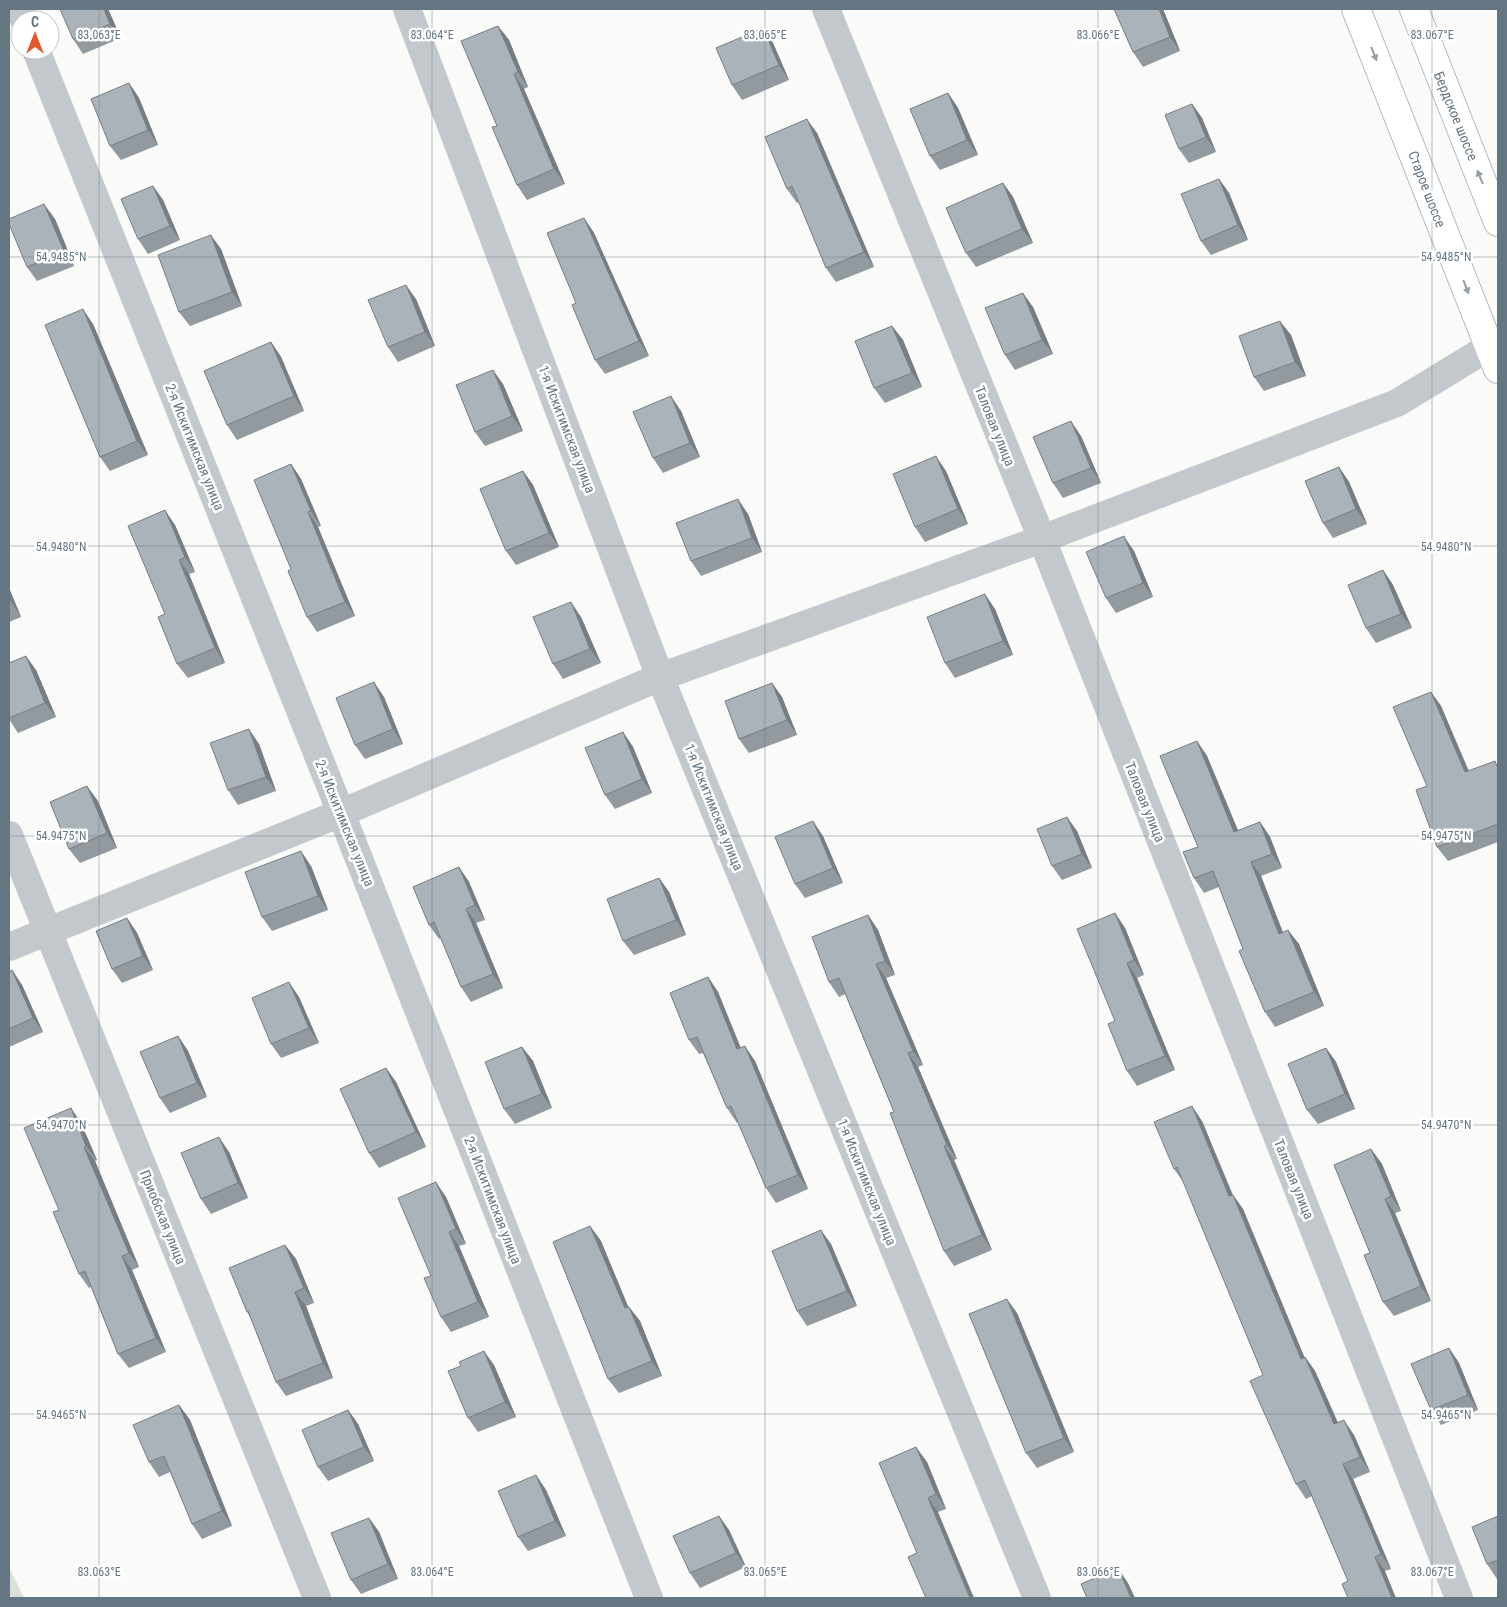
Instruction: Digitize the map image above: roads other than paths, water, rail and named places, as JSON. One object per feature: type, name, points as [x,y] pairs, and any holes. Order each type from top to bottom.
[{"type":"highway","name":"Старое шоссе","points":[[1356,9],[1494,358]]},
{"type":"highway","name":"Бердское шоссе","points":[[1414,9],[1498,222]]},
{"type":"street","name":"1-я Искитимская улица","points":[[407,9],[660,676],[1037,1598]]},
{"type":"street","name":"Таловая улица","points":[[826,9],[1042,539],[1459,1598]]},
{"type":"street","name":"2-я Искитимская улица","points":[[40,60],[341,812],[649,1598]]},
{"type":"street","points":[[9,947],[341,812],[660,676],[1042,539],[1397,403],[1494,358]]},
{"type":"street","name":"Приобская улица","points":[[9,835],[317,1598]]}]
